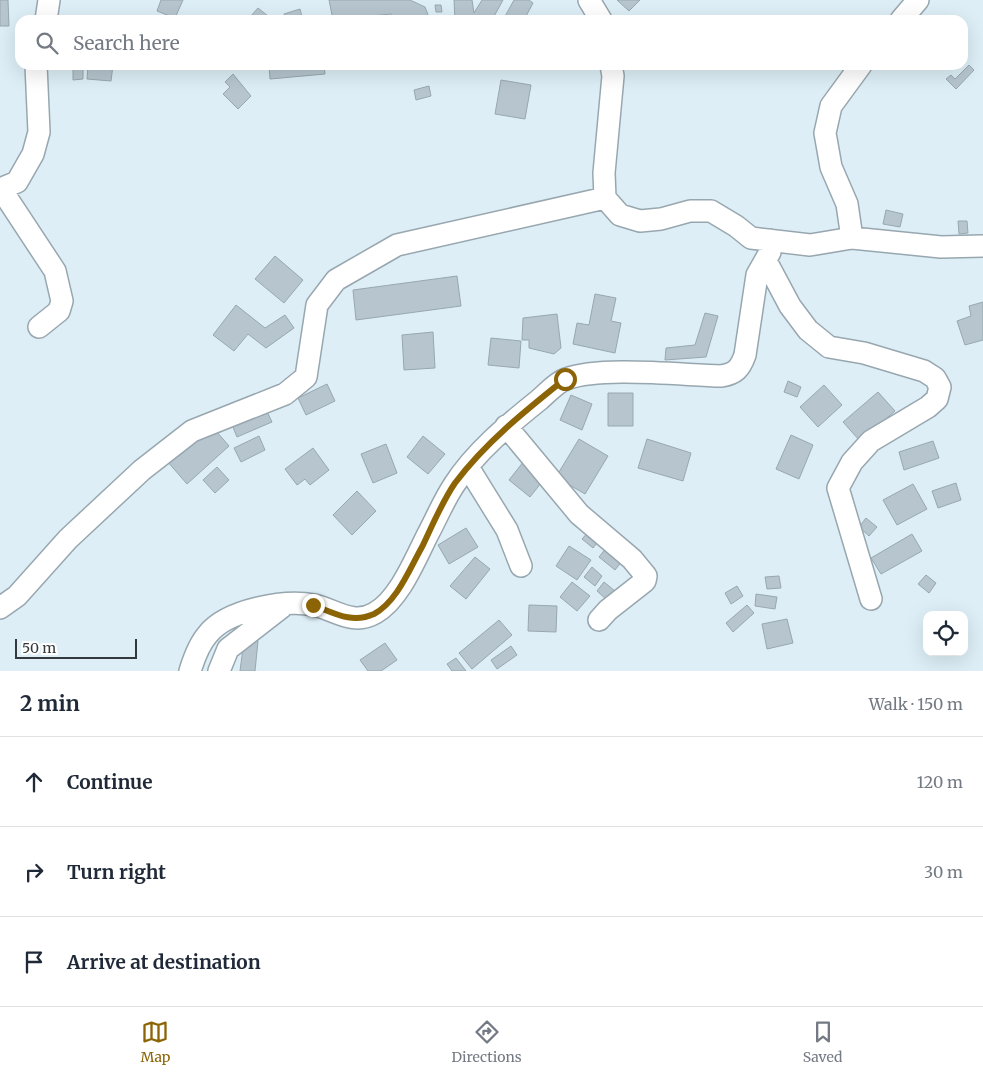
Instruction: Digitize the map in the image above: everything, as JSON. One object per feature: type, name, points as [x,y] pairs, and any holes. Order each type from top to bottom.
[{"type":"street","points":[[47,15],[49,0]]},
{"type":"street","points":[[589,0],[598,15]]},
{"type":"street","points":[[905,15],[918,0]]},
{"type":"street","points":[[36,70],[39,132],[33,154],[17,182],[0,189],[55,271],[62,301],[59,311],[39,327]]},
{"type":"street","points":[[612,70],[613,76],[604,172],[605,198],[620,215],[640,221],[661,219],[690,211],[711,212],[736,226],[768,250],[794,312],[808,330],[829,347],[864,353],[924,371],[935,378],[940,387],[937,399],[928,407],[871,441],[852,462],[838,488],[871,599]]},
{"type":"street","points":[[852,238],[847,204],[831,167],[825,133],[831,106],[857,70]]},
{"type":"street","points":[[0,608],[17,596],[68,539],[142,470],[192,431],[285,394],[306,377],[317,305],[336,280],[397,245],[605,198]]},
{"type":"street","points":[[768,250],[852,238],[941,247],[983,246]]},
{"type":"street","points":[[190,671],[196,653],[208,633],[236,614],[284,605],[313,605],[355,620],[375,613],[390,599],[404,580],[454,485],[468,467],[506,426],[565,379],[623,373],[721,376],[733,374],[742,366],[746,355],[757,275],[768,250]]},
{"type":"street","points":[[506,426],[579,514],[632,559],[646,576],[644,581],[608,610],[599,620]]},
{"type":"street","points":[[468,467],[507,530],[521,566]]},
{"type":"street","points":[[219,671],[228,649],[284,605]]},
{"type":"building","points":[[0,0],[8,0],[9,26],[0,26]]},
{"type":"building","points":[[161,0],[183,0],[176,15],[167,15],[157,11]]},
{"type":"building","points":[[329,0],[410,0],[425,7],[428,15],[391,14],[332,15]]},
{"type":"building","points":[[454,0],[472,0],[474,13],[482,0],[503,0],[495,15],[455,15]]},
{"type":"building","points":[[514,0],[529,0],[533,3],[527,15],[506,15]]},
{"type":"building","points":[[617,0],[640,0],[629,11]]},
{"type":"building","points":[[435,5],[441,5],[442,12],[436,12]]},
{"type":"building","points":[[258,8],[267,15],[252,15]]},
{"type":"building","points":[[300,9],[302,15],[284,15]]},
{"type":"building","points":[[968,66],[974,70],[956,89],[946,79],[951,75],[955,79],[964,70],[968,70]]},
{"type":"building","points":[[73,70],[83,70],[83,79],[73,80]]},
{"type":"building","points":[[88,70],[112,70],[111,81],[87,79]]},
{"type":"building","points":[[269,70],[325,70],[325,74],[270,79]]},
{"type":"building","points":[[233,74],[251,96],[238,109],[223,94],[230,87],[225,82]]},
{"type":"building","points":[[501,80],[531,85],[525,119],[495,114]]},
{"type":"building","points":[[429,86],[431,96],[416,100],[414,90]]},
{"type":"building","points":[[886,210],[903,214],[900,227],[883,224]]},
{"type":"building","points":[[958,221],[967,221],[968,233],[959,234]]},
{"type":"building","points":[[275,256],[303,280],[284,303],[255,279]]},
{"type":"building","points":[[457,276],[461,306],[356,320],[353,290]]},
{"type":"building","points":[[595,294],[616,298],[611,321],[621,323],[615,353],[573,344],[577,323],[589,325]]},
{"type":"building","points":[[983,302],[983,340],[965,345],[957,321],[971,316],[969,306]]},
{"type":"building","points":[[236,305],[265,328],[285,315],[294,328],[266,348],[248,334],[234,351],[213,335]]},
{"type":"building","points":[[705,313],[718,316],[706,357],[665,360],[666,348],[695,345]]},
{"type":"building","points":[[557,314],[561,348],[554,354],[529,348],[529,340],[522,340],[523,318]]},
{"type":"building","points":[[433,332],[435,368],[404,370],[402,335]]},
{"type":"building","points":[[491,338],[521,341],[519,368],[488,365]]},
{"type":"building","points":[[788,381],[801,387],[797,397],[784,392]]},
{"type":"building","points":[[327,384],[335,401],[306,415],[298,398]]},
{"type":"building","points":[[824,385],[842,405],[818,427],[800,407]]},
{"type":"building","points":[[878,392],[895,411],[860,441],[843,422]]},
{"type":"building","points":[[608,393],[633,393],[633,426],[608,426]]},
{"type":"building","points":[[571,395],[592,404],[582,430],[560,420]]},
{"type":"building","points":[[264,405],[272,422],[237,437],[230,420]]},
{"type":"building","points":[[210,424],[229,446],[187,484],[167,461]]},
{"type":"building","points":[[791,435],[813,445],[799,479],[776,469]]},
{"type":"building","points":[[259,436],[265,450],[241,462],[234,448]]},
{"type":"building","points":[[423,436],[445,454],[428,474],[407,457]]},
{"type":"building","points":[[579,439],[608,456],[585,494],[556,477]]},
{"type":"building","points":[[647,439],[691,453],[683,481],[638,468]]},
{"type":"building","points":[[933,441],[939,458],[904,470],[899,452]]},
{"type":"building","points":[[386,444],[397,473],[373,483],[361,454]]},
{"type":"building","points":[[313,448],[329,470],[310,485],[305,479],[297,485],[285,469]]},
{"type":"building","points":[[524,461],[545,478],[530,497],[509,480]]},
{"type":"building","points":[[217,467],[229,480],[215,493],[203,480]]},
{"type":"building","points":[[956,483],[961,500],[938,508],[932,491]]},
{"type":"building","points":[[913,484],[927,509],[897,525],[883,500]]},
{"type":"building","points":[[357,491],[376,511],[352,535],[333,515]]},
{"type":"building","points":[[866,518],[877,527],[869,536],[859,527]]},
{"type":"building","points":[[466,528],[478,547],[449,564],[438,545]]},
{"type":"building","points":[[590,530],[601,538],[593,548],[582,539]]},
{"type":"building","points":[[912,534],[922,551],[881,574],[871,558]]},
{"type":"building","points":[[610,543],[626,556],[615,570],[599,557]]},
{"type":"building","points":[[569,546],[591,560],[577,580],[556,566]]},
{"type":"building","points":[[475,557],[490,569],[466,599],[450,586]]},
{"type":"building","points":[[592,567],[602,576],[595,586],[584,577]]},
{"type":"building","points":[[926,575],[936,583],[929,593],[918,584]]},
{"type":"building","points":[[779,576],[781,588],[767,589],[765,577]]},
{"type":"building","points":[[572,582],[590,596],[577,611],[560,597]]},
{"type":"building","points":[[604,582],[615,591],[607,600],[597,591]]},
{"type":"building","points":[[737,586],[743,596],[731,604],[725,593]]},
{"type":"building","points":[[756,594],[777,597],[775,609],[755,606]]},
{"type":"building","points":[[529,605],[557,606],[556,632],[528,631]]},
{"type":"building","points":[[747,605],[754,613],[733,632],[726,623]]},
{"type":"building","points":[[787,619],[793,643],[767,649],[762,624]]},
{"type":"building","points":[[499,620],[512,635],[472,669],[459,653]]},
{"type":"building","points":[[244,640],[258,641],[255,671],[240,671]]},
{"type":"building","points":[[385,643],[397,660],[381,671],[368,671],[360,660]]},
{"type":"building","points":[[511,646],[517,655],[497,669],[491,660]]},
{"type":"building","points":[[456,658],[466,671],[452,671],[447,664]]},
{"type":"route","points":[[313,605],[355,620],[375,613],[390,599],[404,580],[454,485],[468,467],[506,426],[565,379]]}]
